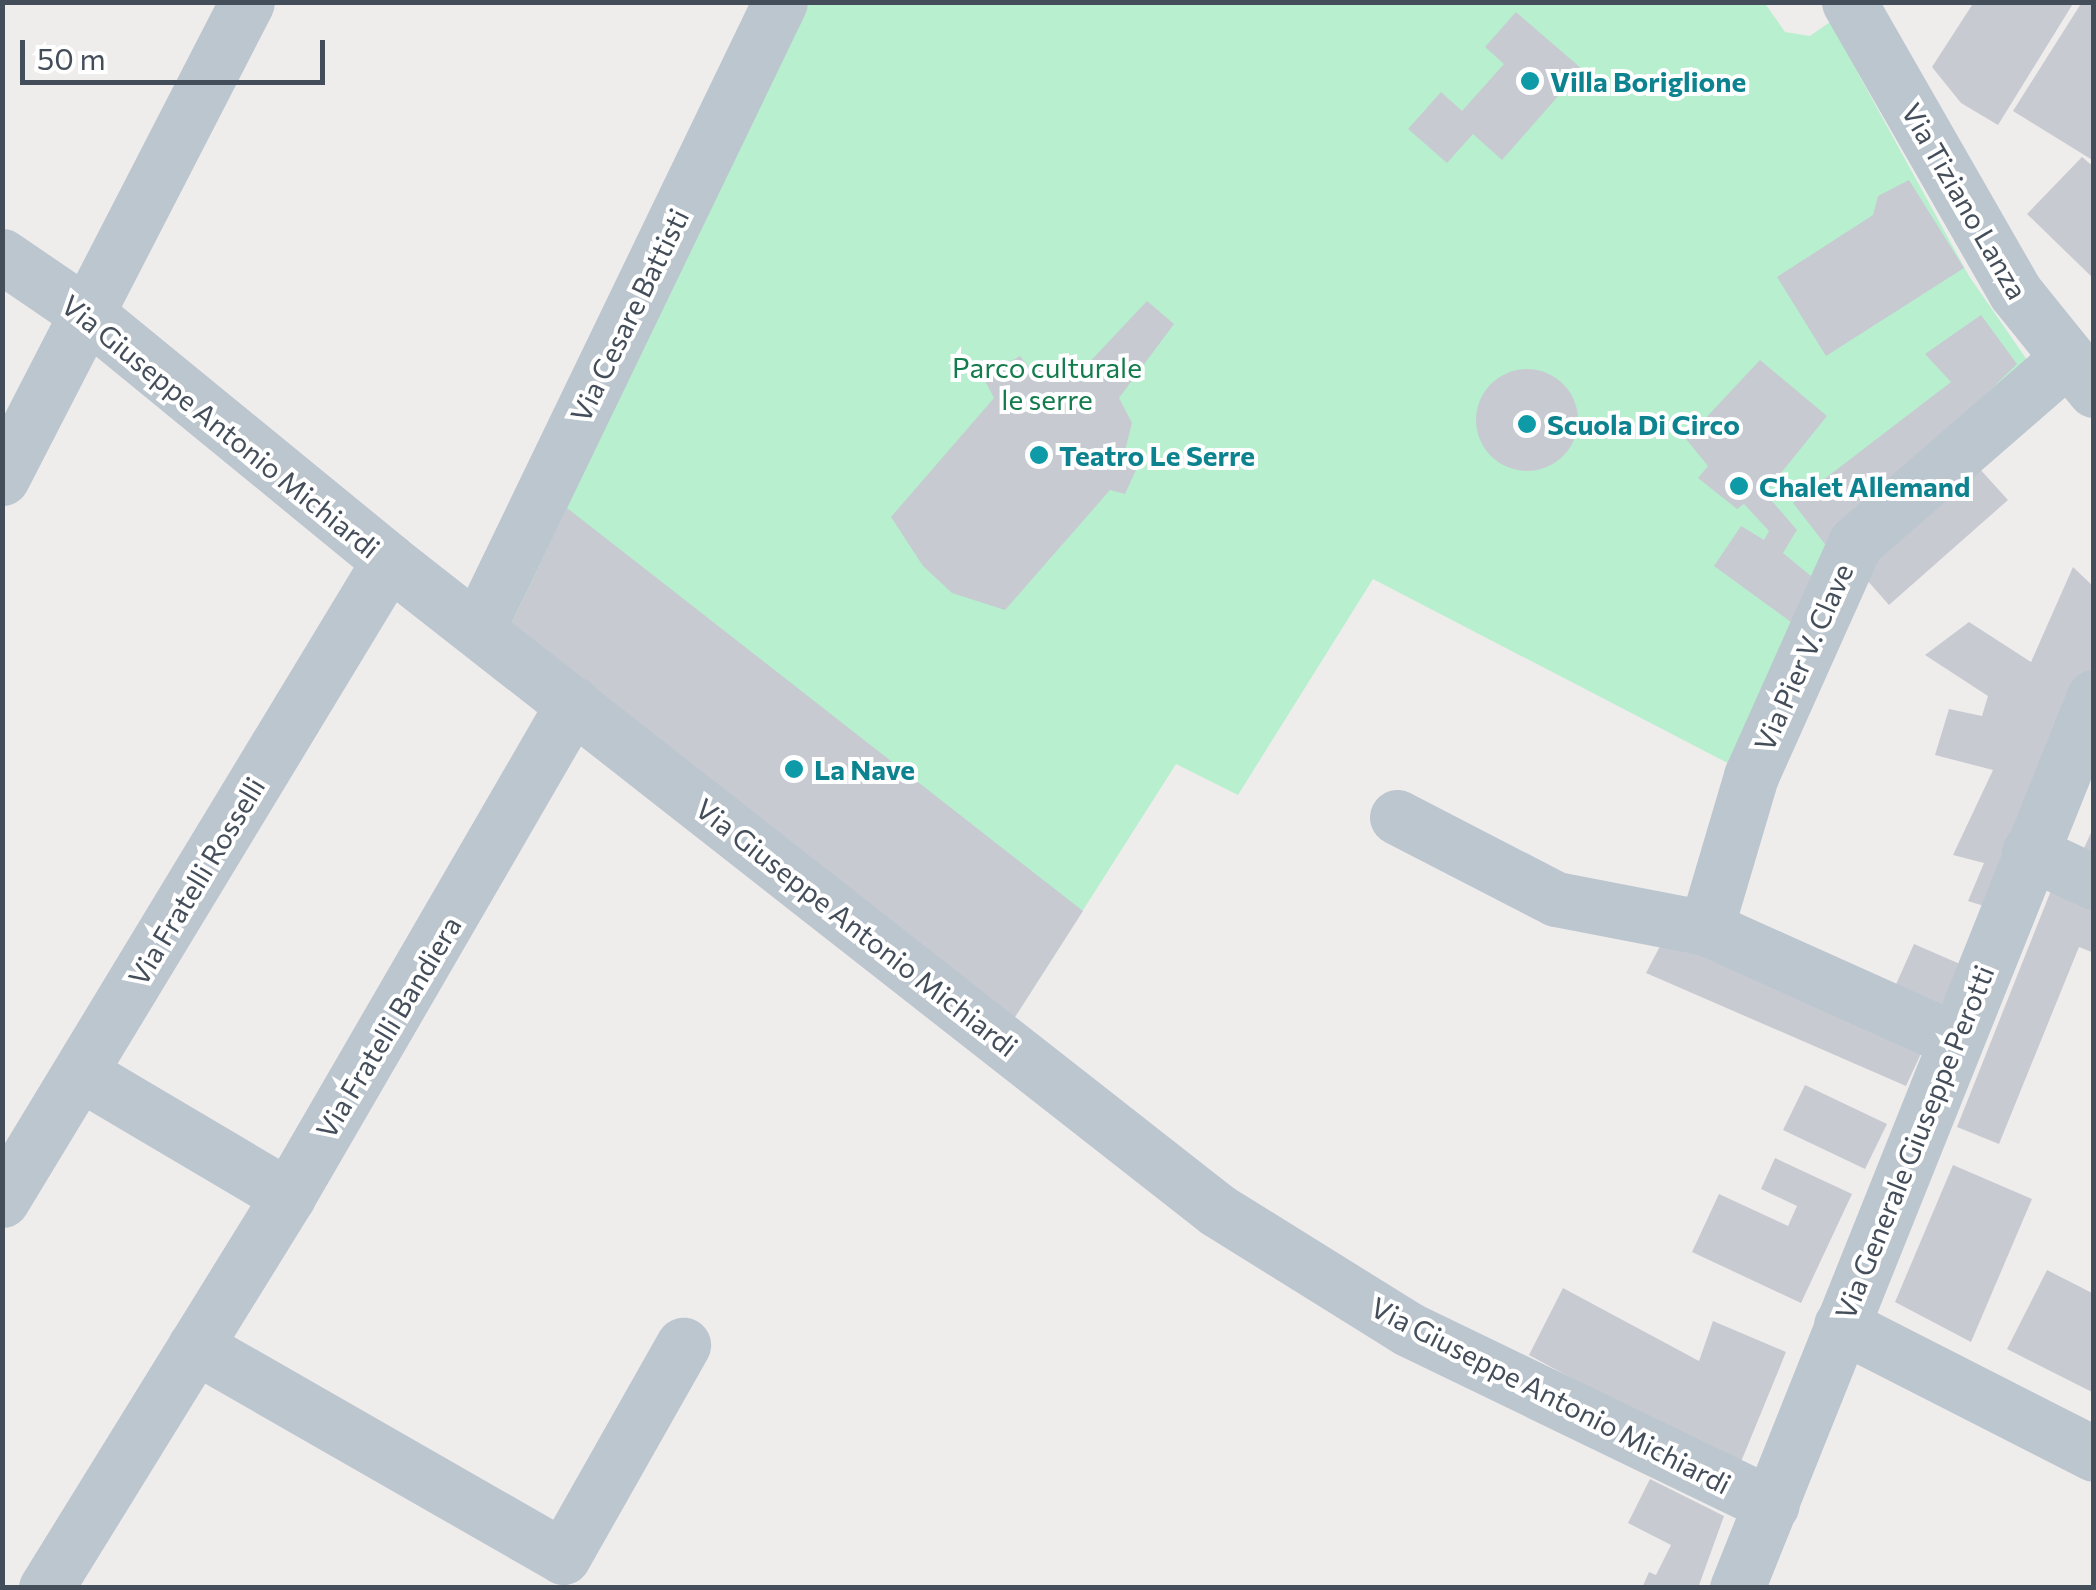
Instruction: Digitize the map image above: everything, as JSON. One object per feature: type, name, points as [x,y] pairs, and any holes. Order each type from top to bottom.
[{"type":"street","points":[[2,478],[90,316],[246,2]]},
{"type":"street","name":"Via Tiziano Lanza","points":[[1848,2],[2015,292],[2081,374]]},
{"type":"street","name":"Via Cesare Battisti","points":[[478,628],[779,3]]},
{"type":"street","name":"Via Giuseppe Antonio Michiardi","points":[[2,256],[90,316],[389,561],[1217,1210],[1408,1329],[1772,1505]]},
{"type":"street","name":"Via Pier V. Clave","points":[[1706,928],[1751,776],[1854,543],[2081,374]]},
{"type":"street","name":"Via Fratelli Rosselli","points":[[2,1200],[389,561]]},
{"type":"street","name":"Via Generale Giuseppe Perotti","points":[[1737,1588],[2094,697]]},
{"type":"street","name":"Via Fratelli Bandiera","points":[[46,1588],[288,1196],[573,704]]},
{"type":"street","points":[[1397,818],[1556,900],[1706,928],[1954,1040]]},
{"type":"street","points":[[2029,852],[2094,882]]},
{"type":"street","points":[[80,1073],[288,1196]]},
{"type":"street","points":[[1840,1325],[2094,1454]]},
{"type":"street","points":[[195,1346],[563,1557],[683,1345]]},
{"type":"green space","name":"Parco culturale le serre","points":[[1764,2],[1785,32],[1810,36],[1830,22],[1969,276],[2034,370],[1830,556],[1743,771],[1373,579],[1238,795],[1176,764],[1008,1028],[510,627],[806,3]]},
{"type":"building","points":[[1974,2],[2074,2],[1998,125],[1961,103],[1932,67]]},
{"type":"building","points":[[2082,2],[2094,2],[2094,161],[2013,111]]},
{"type":"building","name":"Villa Boriglione","points":[[1516,12],[1582,69],[1502,160],[1473,134],[1447,163],[1408,129],[1441,92],[1462,111],[1504,64],[1485,47]]},
{"type":"building","points":[[2082,157],[2094,167],[2094,279],[2027,214]]},
{"type":"building","points":[[1909,180],[1964,268],[1826,356],[1777,277],[1873,215],[1878,196]]},
{"type":"building","name":"Teatro Le Serre","points":[[1147,301],[1174,324],[1119,398],[1132,423],[1125,451],[1141,459],[1125,494],[1110,490],[1005,610],[952,593],[923,566],[891,517],[994,398],[983,377],[1020,356],[1031,370],[1055,363],[1083,369]]},
{"type":"building","points":[[1981,315],[2017,364],[1828,548],[1793,503],[1951,382],[1925,354]]},
{"type":"building","name":"Chalet Allemand","points":[[1760,360],[1827,416],[1765,493],[1797,530],[1783,553],[1811,576],[1795,625],[1714,566],[1741,526],[1764,540],[1769,531],[1744,504],[1737,509],[1698,478],[1708,466],[1686,439]]},
{"type":"building","name":"Scuola Di Circo","points":[[1527,369],[1547,373],[1563,384],[1574,400],[1578,420],[1574,440],[1563,456],[1547,467],[1527,471],[1507,467],[1491,456],[1480,440],[1476,420],[1480,400],[1491,384],[1507,373]]},
{"type":"building","points":[[1978,467],[2008,500],[1889,605],[1859,571]]},
{"type":"building","name":"La Nave","points":[[567,508],[1083,911],[1008,1028],[510,627]]},
{"type":"building","points":[[2073,567],[2094,587],[2094,665],[2000,911],[1968,901],[1984,863],[1953,855],[1993,770],[1935,755],[1949,709],[1982,716],[1988,696],[1925,655],[1969,622],[2031,662]]},
{"type":"building","points":[[2094,826],[2094,862],[2080,857]]},
{"type":"building","points":[[2052,888],[2094,905],[2094,953],[2079,947],[1999,1144],[1957,1127]]},
{"type":"building","points":[[1669,929],[1925,1045],[1906,1086],[1646,973]]},
{"type":"building","points":[[1914,944],[1960,964],[1935,1020],[1889,1000]]},
{"type":"building","points":[[1805,1085],[1887,1124],[1865,1169],[1783,1130]]},
{"type":"building","points":[[1775,1158],[1852,1194],[1801,1303],[1692,1252],[1719,1194],[1788,1226],[1797,1206],[1761,1189]]},
{"type":"building","points":[[1953,1165],[2032,1199],[1971,1342],[1895,1302]]},
{"type":"building","points":[[2047,1270],[2094,1294],[2094,1393],[2007,1349]]},
{"type":"building","points":[[1563,1288],[1699,1361],[1713,1321],[1786,1352],[1738,1469],[1529,1355]]},
{"type":"building","points":[[1650,1479],[1724,1516],[1698,1588],[1642,1588],[1649,1572],[1656,1575],[1671,1545],[1628,1523]]},
{"type":"place","name":"Villa Boriglione","points":[[1530,81]]},
{"type":"place","name":"Scuola Di Circo","points":[[1527,424]]},
{"type":"place","name":"Teatro Le Serre","points":[[1039,455]]},
{"type":"place","name":"Chalet Allemand","points":[[1739,486]]},
{"type":"place","name":"La Nave","points":[[794,769]]}]
